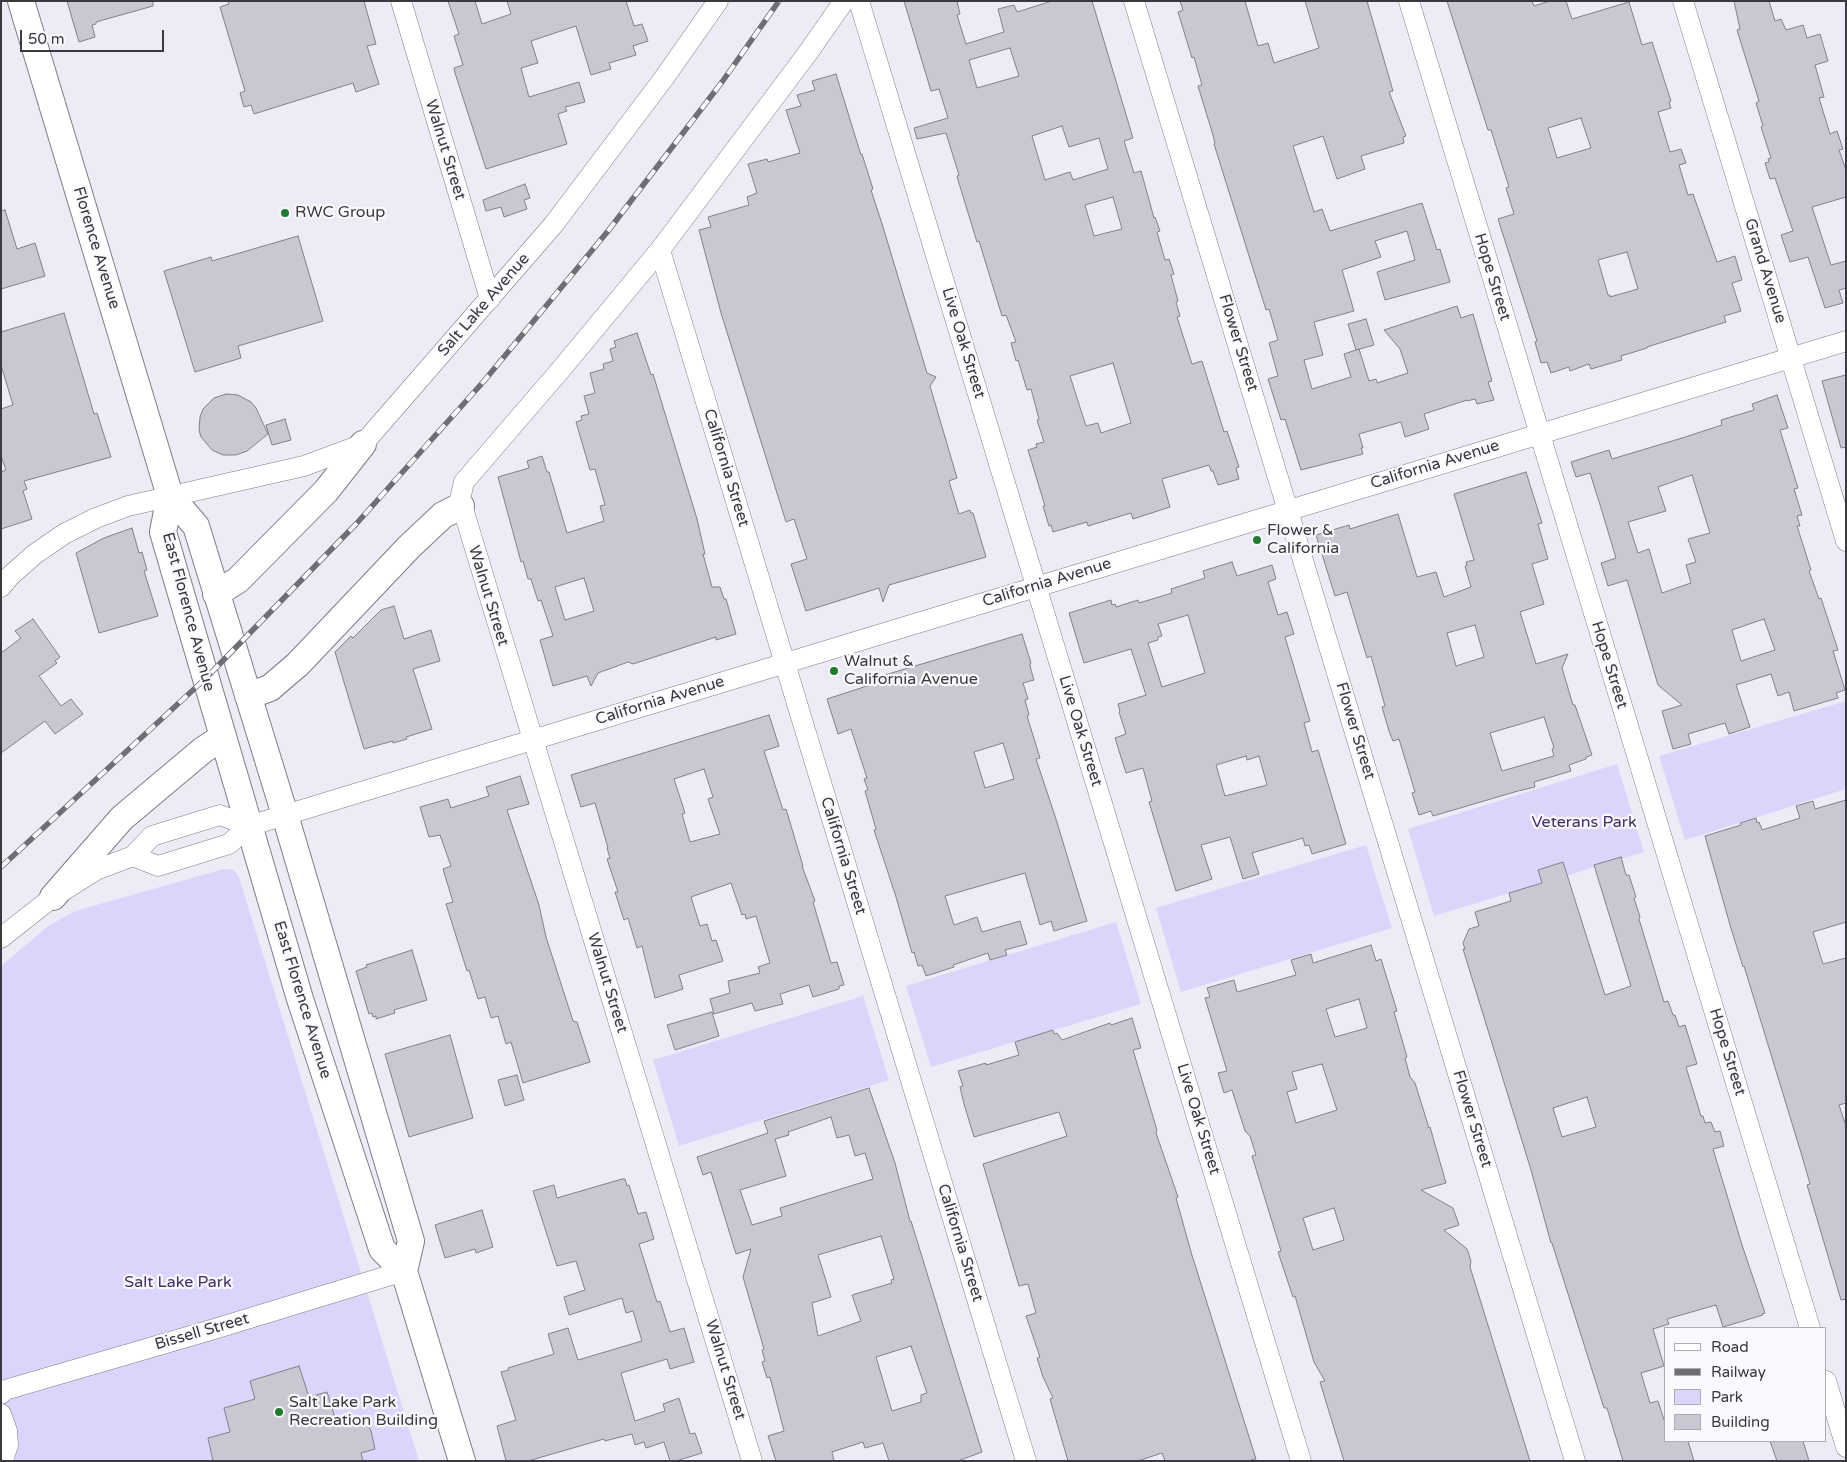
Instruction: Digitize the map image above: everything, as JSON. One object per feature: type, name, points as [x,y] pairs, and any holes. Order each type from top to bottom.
[{"type":"main road","name":"Florence Avenue","points":[[21,1],[170,496]]},
{"type":"main road","points":[[216,594],[238,580],[326,491],[363,444]]},
{"type":"main road","name":"East Florence Avenue","points":[[170,496],[196,526],[285,815],[411,1241],[404,1271]]},
{"type":"main road","name":"East Florence Avenue","points":[[170,496],[163,532],[300,998],[382,1249],[404,1271],[462,1461]]},
{"type":"main road","points":[[248,696],[270,688],[298,664],[422,534],[442,515],[461,506]]},
{"type":"main road","points":[[53,897],[122,818],[202,750],[223,737]]},
{"type":"street","name":"Walnut Street","points":[[401,1],[490,299]]},
{"type":"street","name":"Salt Lake Avenue","points":[[170,496],[304,466],[363,444],[554,224],[664,78],[718,1]]},
{"type":"street","points":[[461,506],[460,493],[464,482],[660,250],[802,62],[844,1]]},
{"type":"street","name":"Live Oak Street","points":[[859,1],[1301,1461]]},
{"type":"street","name":"Flower Street","points":[[1134,1],[1575,1461]]},
{"type":"street","name":"Hope Street","points":[[1409,1],[1810,1327]]},
{"type":"street","name":"Grand Avenue","points":[[1683,1],[1846,541]]},
{"type":"street","name":"California Street","points":[[660,250],[1026,1461]]},
{"type":"street","name":"California Avenue","points":[[249,826],[1846,341]]},
{"type":"street","points":[[1,587],[10,576],[35,554],[64,534],[96,518],[128,506],[170,496]]},
{"type":"street","name":"Walnut Street","points":[[461,506],[752,1461]]},
{"type":"street","points":[[1,938],[53,897],[96,870],[133,856],[152,836],[220,815],[249,826],[229,844],[158,866],[133,856]]},
{"type":"street","name":"Bissell Street","points":[[1,1394],[6,1390],[404,1271]]},
{"type":"street","points":[[1827,1384],[1846,1447]]},
{"type":"street","points":[[1,1414],[7,1431],[8,1445],[1,1460]]},
{"type":"green space","name":"Veterans Park","points":[[1846,701],[1846,789],[1685,840],[1659,756]]},
{"type":"green space","name":"Veterans Park","points":[[1617,764],[1644,852],[1434,916],[1408,829]]},
{"type":"green space","points":[[1366,845],[1392,928],[1181,992],[1156,908]]},
{"type":"green space","name":"Salt Lake Park","points":[[224,869],[234,870],[239,877],[419,1461],[1,1461],[1,966],[48,926],[75,911]]},
{"type":"green space","points":[[1116,922],[1141,1004],[931,1067],[906,986]]},
{"type":"green space","points":[[863,996],[889,1080],[679,1146],[653,1060]]},
{"type":"building","points":[[67,1],[153,1],[153,6],[96,22],[96,24],[92,25],[95,37],[79,42]]},
{"type":"building","points":[[228,1],[364,1],[376,44],[367,46],[379,84],[356,92],[353,83],[254,114],[251,105],[244,107],[240,93],[245,91],[220,7],[229,4]]},
{"type":"building","points":[[448,1],[475,1],[482,24],[511,14],[507,1],[626,1],[634,26],[642,24],[648,41],[633,46],[636,55],[609,63],[611,69],[591,75],[576,26],[531,41],[538,63],[521,68],[529,97],[579,82],[585,102],[565,107],[567,111],[558,114],[567,144],[486,169],[455,73],[454,68],[463,65],[454,36],[459,34]]},
{"type":"building","points":[[904,1],[957,1],[960,14],[957,15],[966,44],[1004,32],[998,9],[1014,5],[1017,12],[1052,1],[1092,1],[1133,138],[1124,141],[1134,173],[1141,171],[1154,218],[1160,231],[1157,232],[1165,260],[1169,259],[1174,274],[1171,275],[1180,316],[1177,317],[1192,364],[1202,361],[1224,432],[1227,431],[1239,467],[1236,468],[1239,479],[1218,485],[1209,465],[1162,479],[1170,507],[1133,519],[1131,513],[1088,526],[1087,522],[1053,532],[1051,525],[1049,526],[1028,450],[1037,447],[1036,444],[1044,442],[1037,420],[1039,419],[1031,389],[1027,390],[1018,360],[1016,361],[1011,343],[1016,342],[1006,315],[1002,316],[979,241],[977,242],[946,133],[917,139],[914,128],[948,118],[939,89],[931,91]],"holes":[[[1010,48],[1019,76],[977,88],[969,60]],[[1062,126],[1069,147],[1099,138],[1108,169],[1073,180],[1070,172],[1045,180],[1032,136]],[[1113,197],[1122,229],[1094,236],[1085,205]],[[1113,363],[1131,423],[1101,433],[1098,423],[1086,426],[1070,376]]]},
{"type":"building","points":[[1180,1],[1245,1],[1258,46],[1268,43],[1274,63],[1319,48],[1305,1],[1367,1],[1393,91],[1389,92],[1406,136],[1403,137],[1404,143],[1361,156],[1365,169],[1337,179],[1323,136],[1293,146],[1314,212],[1322,209],[1330,231],[1422,203],[1437,250],[1440,249],[1450,282],[1385,300],[1377,272],[1415,260],[1407,231],[1375,241],[1381,257],[1342,270],[1354,311],[1314,322],[1323,355],[1304,360],[1312,389],[1351,377],[1344,354],[1359,349],[1369,381],[1376,379],[1377,383],[1408,373],[1400,349],[1384,330],[1457,306],[1461,318],[1473,314],[1492,381],[1488,382],[1494,400],[1477,404],[1475,399],[1467,400],[1424,414],[1429,429],[1405,437],[1401,422],[1359,434],[1363,454],[1301,470],[1285,419],[1281,420],[1268,379],[1278,376],[1269,343],[1278,340],[1269,309],[1266,310],[1214,144],[1198,86],[1202,85],[1178,12],[1183,10]]},
{"type":"building","points":[[1447,1],[1532,1],[1534,6],[1550,1],[1566,1],[1572,19],[1629,2],[1642,45],[1652,42],[1671,101],[1669,102],[1671,108],[1658,112],[1670,152],[1681,149],[1686,163],[1679,165],[1688,195],[1693,194],[1717,262],[1735,256],[1742,280],[1732,283],[1741,311],[1724,316],[1726,322],[1621,356],[1622,360],[1591,369],[1589,364],[1570,371],[1569,367],[1551,373],[1547,362],[1541,363],[1535,342],[1537,341],[1498,219],[1514,214],[1506,188],[1509,187],[1491,130],[1488,130]],"holes":[[[1581,118],[1591,148],[1557,158],[1548,128]],[[1627,252],[1638,289],[1610,297],[1598,260]]]},
{"type":"building","points":[[1734,1],[1769,1],[1775,21],[1781,19],[1786,30],[1803,25],[1807,38],[1820,34],[1828,61],[1815,65],[1824,97],[1819,98],[1830,134],[1837,131],[1843,149],[1839,150],[1846,170],[1846,197],[1812,207],[1831,265],[1846,261],[1846,288],[1839,290],[1843,303],[1825,308],[1808,257],[1790,262],[1781,235],[1793,231],[1775,178],[1770,179],[1765,163],[1769,162],[1768,159],[1771,158],[1761,127],[1763,126],[1756,103],[1759,101],[1737,30],[1740,29]]},
{"type":"building","points":[[836,74],[873,189],[871,190],[927,373],[936,377],[930,386],[957,478],[949,481],[959,514],[970,510],[973,513],[986,557],[889,585],[883,602],[879,588],[806,611],[791,564],[807,559],[794,519],[786,522],[721,313],[699,230],[711,227],[708,217],[749,205],[747,197],[757,193],[748,164],[767,159],[768,162],[800,153],[786,110],[801,106],[797,95],[815,90],[812,81]]},
{"type":"building","points":[[525,184],[530,198],[524,200],[527,209],[504,217],[501,207],[486,211],[483,200]]},
{"type":"building","points":[[5,210],[17,249],[35,243],[45,276],[1,289],[1,211]]},
{"type":"building","points":[[298,236],[323,321],[238,346],[241,358],[195,372],[164,271],[211,257],[212,261]]},
{"type":"building","points":[[64,313],[94,414],[97,413],[111,457],[24,481],[27,489],[23,491],[32,519],[1,529],[1,472],[6,470],[1,456],[1,409],[13,405],[1,365],[1,332]]},
{"type":"building","points":[[1366,319],[1374,345],[1356,350],[1348,324]]},
{"type":"building","points":[[637,333],[651,375],[653,374],[697,519],[705,554],[703,554],[712,587],[720,587],[724,599],[726,599],[736,634],[716,640],[716,637],[633,664],[628,662],[598,673],[591,686],[587,676],[553,686],[540,640],[553,636],[541,600],[538,601],[531,579],[528,579],[523,561],[521,562],[498,477],[529,468],[527,461],[542,456],[547,472],[549,472],[567,533],[604,521],[600,506],[605,505],[595,469],[590,470],[576,422],[582,420],[581,416],[589,414],[584,396],[595,393],[590,373],[604,369],[603,364],[613,361],[610,349],[616,347],[614,341]],"holes":[[[584,578],[594,611],[565,620],[555,587]]]},
{"type":"building","points":[[1846,375],[1846,447],[1841,448],[1822,381]]},
{"type":"building","points":[[226,394],[238,395],[251,402],[256,408],[268,434],[247,451],[236,455],[223,455],[212,450],[201,437],[199,430],[203,409],[214,398]]},
{"type":"building","points":[[1777,395],[1788,428],[1780,430],[1798,488],[1794,489],[1802,515],[1797,516],[1800,526],[1797,526],[1811,570],[1809,571],[1819,599],[1821,598],[1838,650],[1833,651],[1845,690],[1836,693],[1838,698],[1794,711],[1789,692],[1778,696],[1771,674],[1736,685],[1750,727],[1729,734],[1725,723],[1688,734],[1691,744],[1673,749],[1662,711],[1682,705],[1658,685],[1627,580],[1608,586],[1601,563],[1616,558],[1590,473],[1576,477],[1571,462],[1609,450],[1612,459],[1682,438],[1722,425],[1721,420],[1754,410],[1752,404]],"holes":[[[1692,475],[1710,533],[1688,539],[1696,562],[1686,565],[1691,583],[1662,593],[1649,549],[1638,553],[1628,522],[1666,511],[1658,487]],[[1764,619],[1775,650],[1741,661],[1732,630]]]},
{"type":"building","points":[[285,419],[291,440],[272,445],[266,425]]},
{"type":"building","points":[[1526,472],[1542,523],[1538,524],[1548,559],[1532,564],[1544,604],[1520,612],[1536,664],[1568,654],[1562,668],[1573,705],[1575,705],[1592,755],[1569,765],[1571,771],[1534,782],[1535,787],[1433,816],[1431,811],[1419,815],[1412,793],[1415,792],[1399,739],[1393,741],[1389,731],[1382,707],[1385,706],[1371,656],[1367,658],[1347,592],[1335,596],[1316,535],[1349,525],[1350,529],[1398,514],[1417,577],[1436,572],[1444,597],[1471,587],[1465,566],[1467,565],[1466,562],[1474,560],[1454,494]],"holes":[[[1475,625],[1484,657],[1456,666],[1447,633]],[[1544,717],[1554,748],[1552,749],[1554,756],[1502,771],[1490,733]]]},
{"type":"building","points":[[132,528],[139,553],[142,552],[147,570],[144,571],[158,616],[99,633],[76,553],[104,538]]},
{"type":"building","points":[[1232,562],[1237,576],[1272,565],[1276,579],[1268,582],[1278,615],[1287,612],[1294,634],[1285,637],[1310,721],[1304,723],[1312,752],[1318,750],[1346,844],[1312,854],[1309,845],[1305,846],[1303,838],[1252,853],[1259,874],[1243,879],[1230,837],[1201,845],[1212,879],[1176,891],[1149,802],[1152,801],[1143,768],[1126,773],[1115,738],[1126,734],[1118,704],[1146,695],[1131,649],[1084,663],[1069,613],[1111,600],[1112,605],[1115,604],[1116,607],[1138,600],[1139,603],[1172,593],[1171,589],[1205,578],[1203,571]],"holes":[[[1188,615],[1205,673],[1162,687],[1148,643],[1158,640],[1158,637],[1162,636],[1158,624]],[[1246,756],[1247,760],[1259,756],[1267,785],[1225,796],[1216,765]]]},
{"type":"building","points":[[394,606],[404,639],[431,630],[440,661],[413,669],[432,729],[406,737],[407,739],[364,749],[335,652],[351,636],[353,638],[381,610]]},
{"type":"building","points":[[33,619],[60,657],[55,661],[57,663],[39,676],[61,706],[71,699],[83,714],[55,734],[45,721],[1,753],[1,653],[21,638],[15,631]]},
{"type":"building","points":[[1022,634],[1034,680],[1023,683],[1028,699],[1025,700],[1029,715],[1027,716],[1040,758],[1036,759],[1087,921],[1054,931],[1051,921],[1040,925],[1025,873],[945,896],[954,925],[977,917],[982,932],[1020,921],[1027,944],[1005,950],[1007,955],[990,960],[988,953],[926,976],[922,965],[918,966],[914,952],[912,953],[874,830],[876,829],[865,791],[868,790],[864,779],[867,778],[851,729],[838,734],[827,699],[870,685],[868,680]],"holes":[[[1003,743],[1014,779],[985,788],[974,752]]]},
{"type":"building","points":[[769,715],[779,746],[764,751],[783,810],[786,809],[802,866],[815,901],[813,902],[831,963],[837,962],[844,985],[839,986],[839,989],[813,997],[809,985],[780,994],[783,1004],[755,1011],[752,1003],[714,1014],[710,999],[730,993],[728,981],[760,973],[758,967],[770,963],[756,916],[746,919],[745,914],[742,915],[731,883],[691,897],[700,926],[707,924],[712,941],[716,940],[723,961],[679,975],[683,989],[655,998],[642,946],[637,948],[628,918],[624,920],[615,892],[618,892],[607,859],[610,858],[608,848],[595,803],[581,807],[571,775]],"holes":[[[704,769],[713,797],[708,799],[720,834],[690,842],[682,814],[685,813],[674,779]]]},
{"type":"building","points":[[520,776],[529,804],[507,810],[539,905],[546,937],[573,1021],[577,1022],[590,1062],[523,1083],[511,1042],[506,1044],[498,1016],[491,1018],[485,997],[478,999],[469,970],[467,971],[446,904],[453,902],[443,869],[451,866],[440,835],[429,837],[420,807],[448,799],[451,808],[489,796],[486,787]]},
{"type":"building","points":[[1846,800],[1846,922],[1813,932],[1823,964],[1846,958],[1846,1103],[1839,1105],[1846,1126],[1846,1299],[1841,1300],[1807,1185],[1810,1184],[1802,1156],[1730,925],[1705,836],[1741,825],[1740,823],[1756,818],[1762,830],[1800,818],[1796,806],[1813,801],[1815,809]]},
{"type":"building","points":[[1621,857],[1626,875],[1629,875],[1636,897],[1634,898],[1639,919],[1664,1002],[1668,1001],[1679,1027],[1685,1025],[1697,1064],[1686,1067],[1701,1116],[1703,1116],[1705,1123],[1711,1122],[1715,1132],[1720,1131],[1724,1146],[1713,1149],[1765,1313],[1723,1327],[1716,1305],[1667,1319],[1669,1324],[1653,1329],[1664,1366],[1641,1373],[1650,1403],[1658,1401],[1664,1420],[1664,1442],[1688,1442],[1694,1461],[1623,1461],[1551,1243],[1531,1170],[1463,949],[1465,949],[1463,943],[1469,929],[1479,926],[1475,912],[1511,901],[1509,893],[1542,883],[1538,870],[1563,862],[1605,995],[1631,986],[1594,865]],"holes":[[[1587,1097],[1596,1127],[1562,1137],[1553,1108]]]},
{"type":"building","points":[[1371,945],[1376,961],[1381,959],[1397,1011],[1394,1012],[1407,1057],[1405,1058],[1410,1077],[1415,1083],[1430,1127],[1446,1183],[1421,1190],[1453,1208],[1459,1225],[1444,1230],[1467,1249],[1471,1261],[1470,1267],[1530,1461],[1344,1461],[1320,1382],[1325,1381],[1314,1362],[1295,1296],[1293,1297],[1278,1252],[1281,1251],[1252,1156],[1256,1155],[1250,1136],[1245,1131],[1232,1090],[1224,1093],[1218,1073],[1227,1071],[1205,998],[1210,997],[1207,988],[1234,980],[1237,992],[1296,975],[1291,960],[1311,954],[1313,963]],"holes":[[[1359,999],[1367,1028],[1335,1037],[1326,1009]],[[1322,1064],[1337,1110],[1296,1123],[1287,1092],[1297,1089],[1292,1072]],[[1334,1208],[1344,1240],[1313,1250],[1303,1218]]]},
{"type":"building","points":[[412,950],[427,1000],[394,1010],[395,1013],[376,1019],[376,1016],[373,1017],[372,1013],[369,1014],[356,971],[367,967],[366,965]]},
{"type":"building","points":[[712,1012],[719,1036],[675,1050],[667,1025]]},
{"type":"building","points":[[1132,1018],[1141,1048],[1133,1050],[1157,1130],[1156,1133],[1178,1197],[1176,1198],[1191,1252],[1256,1459],[1247,1461],[1165,1461],[1162,1453],[1138,1461],[1068,1461],[1050,1399],[1053,1398],[1043,1377],[1037,1358],[1040,1357],[1026,1316],[1036,1313],[1028,1284],[1019,1286],[983,1164],[1067,1136],[1059,1112],[974,1137],[964,1104],[960,1087],[963,1086],[958,1071],[1019,1055],[1015,1042],[1053,1030],[1054,1034],[1057,1033],[1062,1040],[1110,1023],[1111,1025]]},
{"type":"building","points":[[450,1035],[473,1118],[409,1137],[385,1054]]},
{"type":"building","points":[[517,1075],[524,1100],[505,1106],[498,1080]]},
{"type":"building","points":[[869,1088],[895,1163],[910,1221],[982,1452],[958,1461],[889,1461],[883,1443],[865,1448],[863,1442],[832,1452],[834,1461],[776,1461],[768,1436],[784,1431],[770,1377],[767,1378],[762,1362],[765,1361],[762,1350],[764,1349],[743,1277],[751,1249],[736,1254],[711,1172],[703,1175],[697,1157],[768,1133],[764,1121]],"holes":[[[831,1117],[837,1138],[849,1135],[855,1156],[865,1153],[873,1179],[780,1208],[782,1216],[752,1225],[740,1190],[786,1176],[775,1139],[789,1135],[788,1132]],[[881,1236],[894,1279],[891,1280],[892,1283],[852,1295],[861,1321],[818,1336],[812,1303],[831,1297],[818,1255]],[[911,1346],[927,1393],[921,1395],[921,1402],[892,1411],[876,1357]]]},
{"type":"building","points":[[625,1179],[627,1186],[629,1185],[638,1214],[646,1212],[654,1239],[639,1244],[657,1302],[660,1301],[670,1332],[684,1328],[694,1362],[670,1369],[667,1359],[621,1373],[635,1421],[665,1411],[663,1404],[679,1398],[690,1434],[695,1433],[702,1453],[670,1461],[664,1442],[646,1448],[644,1442],[635,1445],[632,1434],[605,1441],[604,1439],[528,1461],[506,1461],[497,1426],[516,1420],[501,1372],[509,1370],[508,1368],[554,1354],[548,1334],[568,1328],[578,1360],[642,1341],[633,1311],[626,1313],[622,1298],[569,1315],[564,1297],[585,1290],[576,1261],[557,1266],[533,1191],[554,1185],[557,1198]]},
{"type":"building","points":[[482,1210],[493,1247],[476,1253],[475,1249],[445,1258],[435,1225]]},
{"type":"building","name":"Salt Lake Park Recreation Building","points":[[299,1366],[309,1397],[327,1392],[338,1427],[365,1419],[371,1431],[375,1449],[361,1453],[363,1461],[213,1461],[208,1438],[230,1432],[224,1408],[255,1399],[250,1381]]},
{"type":"building","points":[[1770,1442],[1803,1442],[1809,1461],[1777,1461]]},
{"type":"railway","points":[[1,867],[206,678],[357,523],[484,381],[608,231],[722,82],[779,1]]},
{"type":"place","name":"RWC Group","points":[[285,213]]},
{"type":"place","name":"Flower & California","points":[[1257,540]]},
{"type":"place","name":"Walnut & California Avenue","points":[[834,671]]},
{"type":"place","name":"Salt Lake Park Recreation Building","points":[[279,1412]]}]
